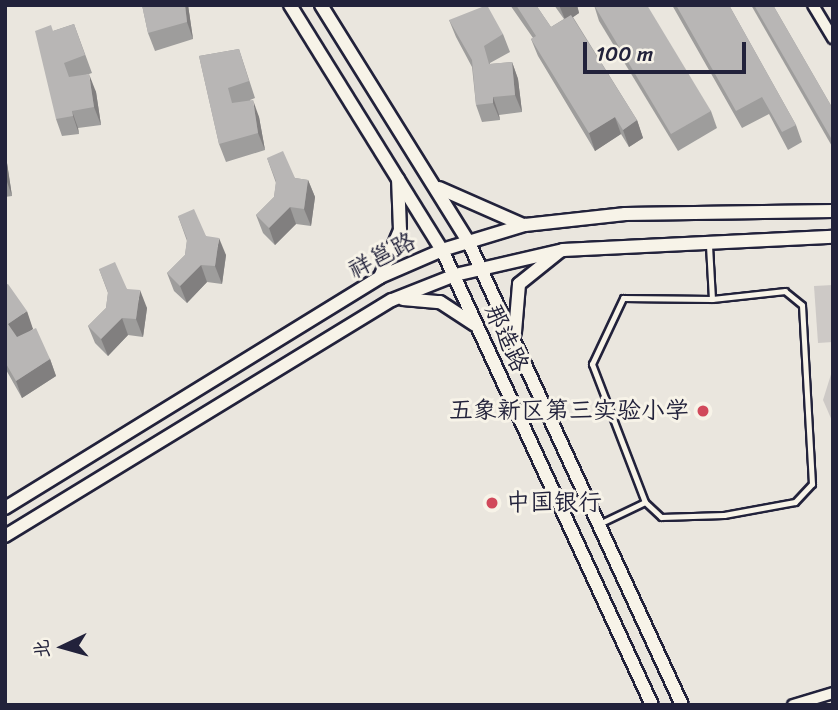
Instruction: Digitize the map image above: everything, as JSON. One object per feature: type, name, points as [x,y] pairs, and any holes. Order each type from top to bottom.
[{"type":"street","name":"那造路","points":[[290,5],[398,175],[455,275],[652,705]]},
{"type":"street","name":"那造路","points":[[321,5],[468,241],[682,705]]},
{"type":"street","points":[[813,5],[833,38]]},
{"type":"street","points":[[380,277],[400,230],[398,175]]},
{"type":"street","points":[[434,184],[463,204],[525,225]]},
{"type":"street","name":"祥邕路","points":[[5,508],[380,277],[442,250],[525,225],[625,214],[833,211]]},
{"type":"street","name":"祥邕路","points":[[5,536],[392,300],[455,275],[563,250],[833,237]]},
{"type":"street","points":[[515,342],[513,307],[519,284],[563,250]]},
{"type":"street","points":[[392,300],[440,302],[479,328]]},
{"type":"street","points":[[793,705],[833,693]]},
{"type":"lane","points":[[709,241],[712,299]]},
{"type":"lane","points":[[785,291],[802,304],[811,484],[795,502],[724,516],[661,517],[645,502],[592,364],[623,298],[712,299],[785,291]]},
{"type":"lane","points":[[599,524],[645,502]]},
{"type":"shaded area","points":[[833,285],[833,342],[818,343],[814,286]]},
{"type":"shaded area","points":[[833,368],[833,423],[823,400]]},
{"type":"building","points":[[142,5],[185,5],[187,22],[148,33]]},
{"type":"building","points":[[487,5],[503,34],[484,46],[489,64],[512,62],[515,95],[493,97],[493,103],[476,105],[472,60],[449,20]]},
{"type":"building","points":[[516,5],[536,5],[551,27],[571,15],[637,120],[623,130],[615,117],[589,133],[531,39],[536,36]]},
{"type":"building","points":[[594,5],[647,5],[711,111],[671,134]]},
{"type":"building","points":[[676,5],[729,5],[796,125],[782,132],[762,97],[736,111]]},
{"type":"building","points":[[754,5],[773,5],[833,109],[833,137],[831,138]]},
{"type":"building","points":[[74,24],[85,55],[64,63],[69,77],[89,74],[94,107],[72,111],[73,116],[56,119],[35,31],[51,25],[53,31]]},
{"type":"building","points":[[239,49],[249,81],[228,88],[232,103],[253,100],[258,133],[219,144],[199,56]]},
{"type":"building","points":[[283,151],[295,178],[308,180],[304,209],[290,207],[269,228],[256,215],[274,197],[276,181],[267,158]]},
{"type":"building","points":[[194,209],[206,236],[219,238],[215,266],[201,265],[180,286],[167,273],[185,255],[187,239],[178,216]]},
{"type":"building","points":[[115,262],[127,289],[140,290],[136,319],[122,318],[101,339],[88,326],[106,308],[108,292],[99,269]]},
{"type":"building","points":[[8,284],[27,311],[8,324],[17,337],[36,328],[50,359],[16,381],[5,362],[5,285]]},
{"type":"place","name":"五象新区第三实验小学","points":[[703,411]]},
{"type":"place","name":"中国银行","points":[[492,503]]}]
